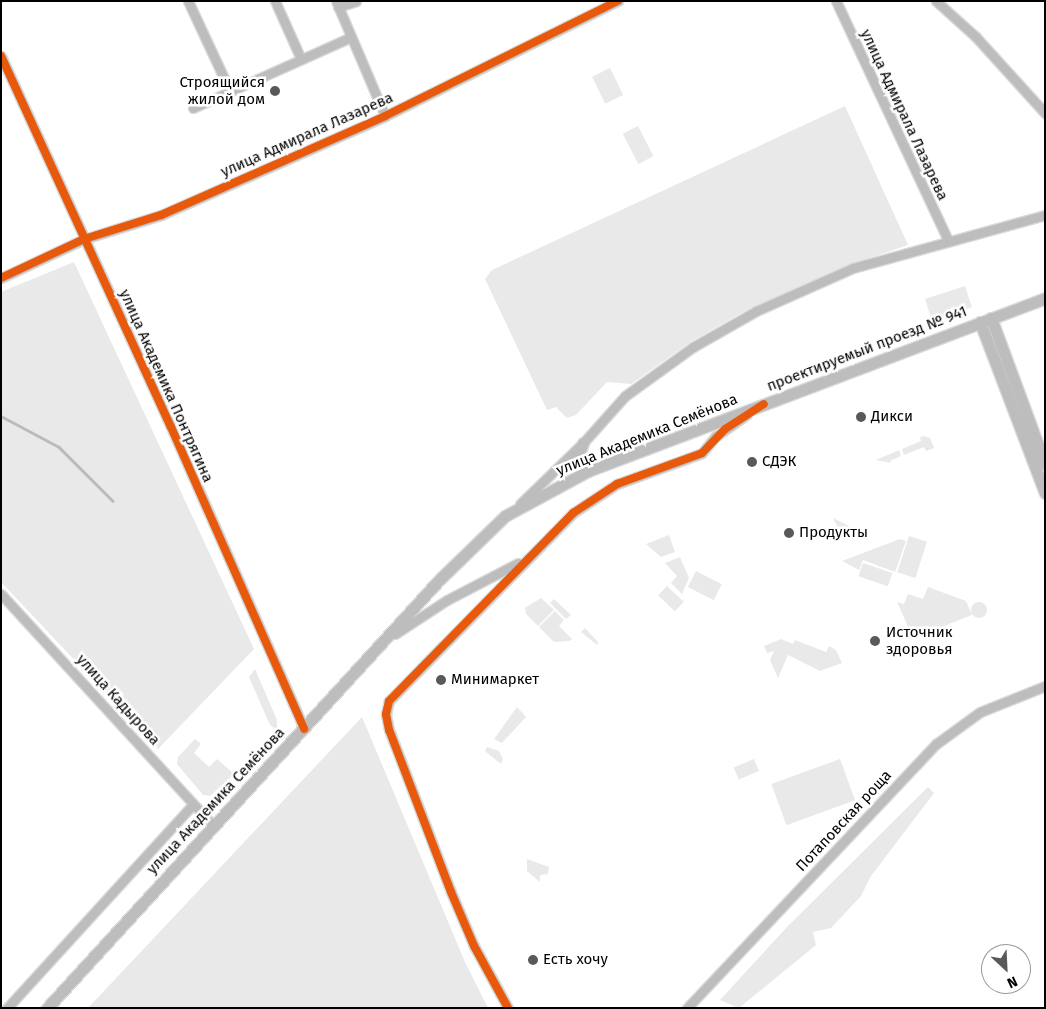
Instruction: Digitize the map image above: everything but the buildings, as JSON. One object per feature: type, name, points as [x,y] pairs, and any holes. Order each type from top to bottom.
[{"type":"main road","name":"проектируемый проезд № 941","points":[[764,404],[1045,298]]},
{"type":"main road","points":[[986,320],[1045,464]]},
{"type":"main road","points":[[986,320],[1045,493]]},
{"type":"main road","name":"улица Академика Семёнова","points":[[47,1008],[213,825],[473,545],[515,510],[588,471],[764,404]]},
{"type":"main road","points":[[583,443],[578,456],[588,471]]},
{"type":"street","points":[[188,1],[230,92]]},
{"type":"street","points":[[274,1],[301,59]]},
{"type":"street","points":[[356,1],[337,4],[384,116]]},
{"type":"street","name":"улица Адмирала Лазарева","points":[[1,278],[84,239],[161,214],[384,116],[618,1]]},
{"type":"street","name":"улица Адмирала Лазарева","points":[[836,1],[948,240]]},
{"type":"street","points":[[936,1],[983,44],[1045,112]]},
{"type":"street","points":[[193,108],[351,37]]},
{"type":"street","name":"улица Академика Понтрягина","points":[[1,56],[172,426],[304,729]]},
{"type":"street","name":"улица Академика Семёнова","points":[[515,510],[583,443],[609,412],[653,375],[692,346],[756,311],[853,268],[948,240],[1045,215]]},
{"type":"street","points":[[508,1008],[474,946],[387,720],[387,708],[393,695],[566,519],[604,491],[702,453],[725,429],[764,404]]},
{"type":"street","points":[[377,648],[410,622],[528,558]]},
{"type":"street","points":[[475,588],[484,588],[488,595],[486,601]]},
{"type":"street","name":"улица Кадырова","points":[[1,594],[213,825]]},
{"type":"street","name":"Потаповская роща","points":[[687,1008],[936,744],[980,712],[1045,686]]},
{"type":"street","points":[[7,1008],[193,804]]},
{"type":"shaded area","points":[[610,68],[623,95],[605,104],[592,77]]},
{"type":"shaded area","points":[[845,106],[908,245],[849,265],[743,312],[692,341],[631,384],[607,382],[576,415],[567,418],[556,407],[547,410],[485,279],[492,270]]},
{"type":"shaded area","points":[[638,126],[653,156],[638,164],[623,134]]},
{"type":"shaded area","points":[[74,262],[254,649],[158,749],[1,582],[1,292]]},
{"type":"shaded area","points":[[965,286],[972,307],[932,320],[925,299]]},
{"type":"shaded area","points":[[920,437],[930,438],[934,448],[926,451],[924,447],[904,455],[902,449],[921,441]]},
{"type":"shaded area","points":[[899,450],[901,456],[890,461],[891,463],[876,460]]},
{"type":"shaded area","points":[[833,518],[860,531],[845,538]]},
{"type":"shaded area","points":[[669,535],[675,552],[661,557],[646,544]]},
{"type":"shaded area","points":[[909,536],[927,542],[915,578],[897,572]]},
{"type":"shaded area","points":[[900,539],[906,541],[895,572],[863,560],[859,570],[842,561]]},
{"type":"shaded area","points":[[680,557],[689,578],[682,594],[671,583],[677,576],[665,563]]},
{"type":"shaded area","points":[[863,563],[892,573],[888,586],[858,576]]},
{"type":"shaded area","points":[[696,571],[722,584],[714,600],[688,587]]},
{"type":"shaded area","points":[[667,586],[684,602],[675,611],[658,596]]},
{"type":"shaded area","points":[[928,587],[966,601],[972,615],[913,638],[897,602],[904,604],[908,594],[923,599]]},
{"type":"shaded area","points":[[541,598],[554,610],[538,626],[526,614],[525,608]]},
{"type":"shaded area","points":[[554,599],[571,615],[566,619],[550,603]]},
{"type":"shaded area","points":[[979,602],[987,610],[979,618],[971,610]]},
{"type":"shaded area","points":[[555,611],[564,620],[559,626],[572,639],[569,641],[554,642],[539,627]]},
{"type":"shaded area","points":[[585,628],[598,642],[597,645],[581,632]]},
{"type":"shaded area","points":[[781,639],[793,644],[795,640],[826,652],[829,646],[836,650],[842,663],[820,671],[788,655],[778,678],[770,660],[774,651],[767,653],[764,646]]},
{"type":"shaded area","points":[[255,669],[277,720],[277,730],[270,725],[249,677]]},
{"type":"shaded area","points":[[517,707],[526,717],[502,743],[494,739]]},
{"type":"shaded area","points":[[362,717],[465,962],[488,1008],[88,1008]]},
{"type":"shaded area","points":[[195,739],[201,744],[194,753],[209,767],[217,759],[234,774],[210,796],[203,795],[177,764],[178,757]]},
{"type":"shaded area","points":[[487,747],[499,751],[503,759],[501,764],[485,751]]},
{"type":"shaded area","points":[[754,759],[759,771],[739,780],[734,768]]},
{"type":"shaded area","points":[[840,759],[855,800],[786,825],[771,784]]},
{"type":"shaded area","points":[[928,787],[934,793],[871,876],[861,896],[831,928],[813,932],[816,945],[739,1008],[720,1000],[787,927]]},
{"type":"shaded area","points":[[527,859],[549,867],[548,874],[540,875],[540,882],[527,871]]},
{"type":"waterway","points":[[1,416],[59,447],[113,501]]},
{"type":"cycle path","points":[[1,278],[84,239],[161,215],[385,116],[618,1]]},
{"type":"cycle path","points":[[1,56],[171,427],[304,729]]},
{"type":"cycle path","points":[[508,1008],[474,946],[451,892],[389,730],[386,714],[389,701],[573,513],[617,484],[702,453],[725,429],[764,404]]},
{"type":"place","name":"Строящийся жилой дом","points":[[275,91]]},
{"type":"place","name":"Дикси","points":[[861,417]]},
{"type":"place","name":"СДЭК","points":[[752,462]]},
{"type":"place","name":"Продукты","points":[[789,533]]},
{"type":"place","name":"Источник здоровья","points":[[875,641]]},
{"type":"place","name":"Минимаркет","points":[[441,680]]},
{"type":"place","name":"Есть хочу","points":[[533,960]]}]
